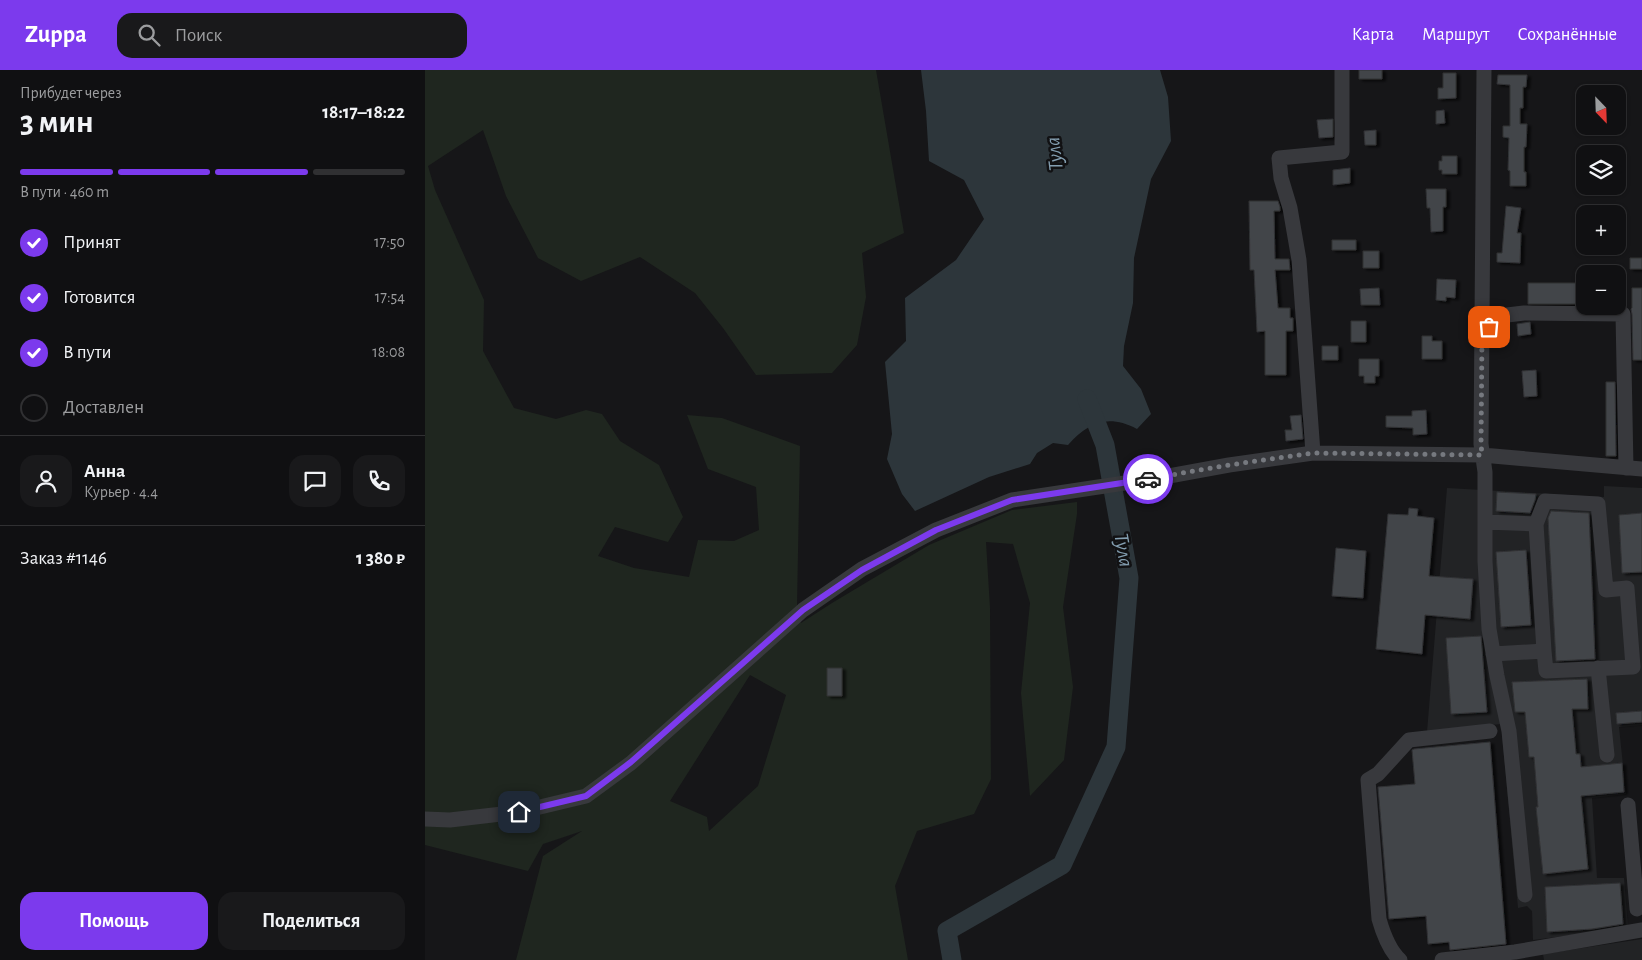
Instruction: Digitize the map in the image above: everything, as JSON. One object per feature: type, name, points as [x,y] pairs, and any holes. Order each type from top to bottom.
[{"type":"street","points":[[1313,453],[1299,260],[1290,208],[1281,178],[1279,158],[1342,152],[1342,70]]},
{"type":"street","points":[[1484,70],[1481,444],[1485,472],[1485,561],[1489,629],[1509,731],[1525,895]]},
{"type":"street","points":[[1482,335],[1489,327],[1507,316],[1524,313],[1623,314],[1626,468]]},
{"type":"street","points":[[425,818],[450,820],[519,812],[586,796],[631,762],[803,610],[862,570],[936,530],[1012,500],[1313,453],[1482,455],[1642,469]]},
{"type":"street","points":[[1545,501],[1598,504],[1606,590],[1627,588],[1633,667],[1546,671],[1544,651],[1536,524],[1545,501]]},
{"type":"street","points":[[1485,522],[1536,524]]},
{"type":"street","points":[[1493,654],[1544,651]]},
{"type":"street","points":[[1598,668],[1607,755]]},
{"type":"street","points":[[1400,960],[1396,957],[1383,934],[1379,919],[1368,780],[1378,774],[1409,740],[1490,731]]},
{"type":"street","points":[[1442,960],[1515,952],[1641,930],[1628,805]]},
{"type":"shaded area","points":[[425,70],[876,70],[904,233],[862,253],[866,297],[857,345],[832,373],[756,375],[723,328],[695,293],[640,257],[581,281],[538,258],[506,196],[483,130],[428,166],[435,190],[484,300],[483,351],[514,408],[556,419],[586,410],[602,414],[620,441],[659,465],[683,517],[668,542],[615,527],[598,556],[634,568],[689,577],[698,540],[734,541],[759,530],[756,487],[708,469],[687,415],[722,418],[800,446],[797,606],[801,623],[929,545],[1012,510],[1077,502],[1077,514],[1063,607],[1073,687],[1064,760],[1030,796],[1021,693],[1030,603],[1013,544],[986,542],[990,608],[991,779],[974,814],[917,831],[895,886],[908,960],[516,960],[543,856],[582,831],[543,844],[528,871],[425,845]],"holes":[[[750,675],[786,695],[758,786],[709,831],[707,817],[670,801]]]},
{"type":"shaded area","points":[[1604,486],[1642,488],[1642,725],[1619,727],[1626,794],[1592,798],[1597,878],[1624,878],[1628,928],[1533,940],[1532,911],[1527,906],[1518,908],[1501,724],[1427,732],[1447,488],[1604,497]]},
{"type":"shaded area","points":[[1642,939],[1642,960],[1544,960],[1543,954]]},
{"type":"water","points":[[921,70],[1160,70],[1168,97],[1171,141],[1151,179],[1134,258],[1133,303],[1124,346],[1123,366],[1141,389],[1151,414],[1137,429],[1127,424],[1108,421],[1091,426],[1068,445],[1053,443],[1037,453],[1030,464],[989,477],[915,511],[902,494],[887,459],[892,434],[885,362],[906,341],[905,298],[956,260],[984,219],[964,180],[929,161]]},
{"type":"building","points":[[1359,70],[1382,70],[1382,79],[1359,79]]},
{"type":"building","points":[[1443,73],[1456,73],[1456,98],[1438,99],[1438,88],[1443,88]]},
{"type":"building","points":[[1498,75],[1527,75],[1526,87],[1523,87],[1523,108],[1520,108],[1520,124],[1527,124],[1526,147],[1524,147],[1526,186],[1510,186],[1510,171],[1508,170],[1509,138],[1503,137],[1503,126],[1510,126],[1510,85],[1497,84]]},
{"type":"building","points":[[1444,110],[1445,123],[1436,124],[1436,111]]},
{"type":"building","points":[[1333,119],[1333,137],[1319,138],[1317,120]]},
{"type":"building","points":[[1376,130],[1376,145],[1365,145],[1364,131]]},
{"type":"building","points":[[1442,156],[1457,156],[1457,174],[1442,174],[1442,170],[1439,170],[1439,161],[1442,161]]},
{"type":"building","points":[[1350,168],[1350,183],[1333,185],[1333,170]]},
{"type":"building","points":[[1426,189],[1446,189],[1446,207],[1443,207],[1443,231],[1431,232],[1430,208],[1427,208]]},
{"type":"building","points":[[1249,201],[1278,201],[1280,207],[1280,211],[1274,211],[1275,259],[1289,259],[1290,270],[1275,270],[1278,308],[1290,308],[1290,318],[1293,318],[1293,331],[1286,331],[1286,375],[1265,375],[1265,331],[1257,332],[1254,270],[1250,270]]},
{"type":"building","points":[[1506,206],[1521,208],[1517,233],[1521,233],[1520,263],[1497,262],[1497,253],[1502,253]]},
{"type":"building","points":[[1332,240],[1356,240],[1356,250],[1332,250]]},
{"type":"building","points":[[1363,251],[1379,251],[1379,268],[1363,268]]},
{"type":"building","points":[[1630,258],[1642,258],[1642,269],[1630,269]]},
{"type":"building","points":[[1437,279],[1456,280],[1455,298],[1446,297],[1446,301],[1436,300]]},
{"type":"building","points":[[1528,283],[1576,283],[1576,304],[1528,304]]},
{"type":"building","points":[[1379,288],[1380,305],[1361,305],[1360,289]]},
{"type":"building","points":[[1632,288],[1642,288],[1642,360],[1633,360]]},
{"type":"building","points":[[1351,321],[1366,321],[1366,342],[1351,342]]},
{"type":"building","points":[[1530,322],[1531,334],[1518,336],[1517,324]]},
{"type":"building","points":[[1422,336],[1432,336],[1432,341],[1442,341],[1442,359],[1422,359]]},
{"type":"building","points":[[1322,346],[1338,346],[1338,360],[1322,360]]},
{"type":"building","points":[[1359,359],[1379,359],[1379,376],[1375,376],[1375,383],[1364,383],[1364,376],[1359,376]]},
{"type":"building","points":[[1536,370],[1537,396],[1524,397],[1522,371]]},
{"type":"building","points":[[1606,382],[1615,382],[1616,456],[1606,456]]},
{"type":"building","points":[[1426,410],[1427,434],[1413,435],[1413,428],[1386,427],[1386,416],[1412,416],[1412,411]]},
{"type":"building","points":[[1301,415],[1303,439],[1286,441],[1285,430],[1292,430],[1290,416]]},
{"type":"building","points":[[1497,492],[1536,494],[1530,513],[1496,511]]},
{"type":"building","points":[[1409,508],[1418,509],[1417,516],[1434,518],[1429,576],[1473,579],[1470,619],[1425,615],[1422,654],[1376,649],[1388,514],[1408,515]]},
{"type":"building","points":[[1551,511],[1589,513],[1595,659],[1556,661],[1548,518]]},
{"type":"building","points":[[1642,513],[1642,572],[1622,573],[1619,515]]},
{"type":"building","points":[[1336,548],[1366,551],[1363,598],[1332,596]]},
{"type":"building","points":[[1526,550],[1531,625],[1501,627],[1496,552]]},
{"type":"building","points":[[1481,636],[1487,712],[1451,714],[1446,638]]},
{"type":"building","points":[[827,668],[842,668],[842,696],[827,696]]},
{"type":"building","points":[[1587,679],[1588,709],[1572,709],[1576,754],[1580,754],[1581,767],[1622,763],[1624,792],[1581,796],[1588,869],[1543,874],[1536,807],[1538,807],[1534,757],[1529,757],[1525,712],[1515,712],[1512,682]]},
{"type":"building","points":[[1642,711],[1642,722],[1617,724],[1616,713]]},
{"type":"building","points":[[1490,742],[1506,944],[1450,950],[1449,942],[1428,944],[1426,916],[1389,919],[1378,787],[1415,784],[1412,750],[1414,749]]},
{"type":"building","points":[[1620,883],[1623,924],[1592,929],[1547,932],[1545,887]]},
{"type":"waterway","name":"Тула","points":[[952,960],[947,931],[1062,865],[1116,747],[1129,578],[1105,445],[1087,399]]},
{"type":"way so far","points":[[1148,479],[1313,453],[1482,455],[1482,335],[1489,327]]},
{"type":"route","points":[[519,812],[586,796],[631,762],[803,610],[862,570],[936,530],[1012,500],[1148,479]]}]
